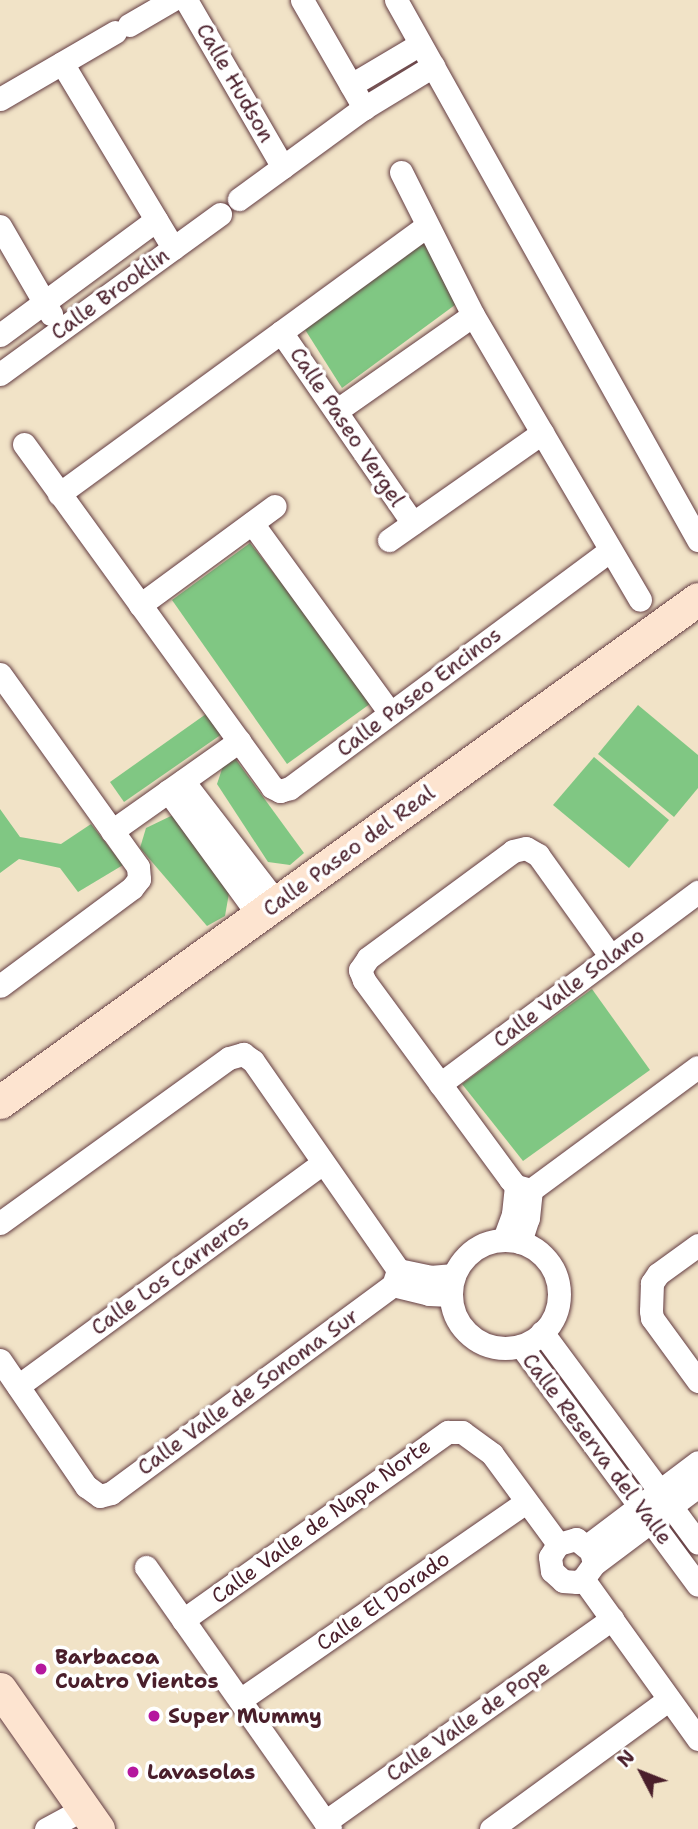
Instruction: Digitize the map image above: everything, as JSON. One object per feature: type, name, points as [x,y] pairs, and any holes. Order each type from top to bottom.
[{"type":"street","points":[[0,99],[172,0]]},
{"type":"street","name":"Calle Hudson","points":[[186,0],[283,167]]},
{"type":"street","points":[[302,0],[364,108]]},
{"type":"street","points":[[396,0],[698,540]]},
{"type":"street","points":[[351,85],[421,44]]},
{"type":"street","points":[[62,63],[173,248]]},
{"type":"street","points":[[239,199],[364,108],[433,66]]},
{"type":"street","points":[[401,172],[474,315],[609,551],[640,600]]},
{"type":"street","name":"Calle Brooklin","points":[[0,374],[219,214]]},
{"type":"street","name":"Calle Brooklin","points":[[0,335],[156,220]]},
{"type":"street","points":[[0,226],[61,330]]},
{"type":"street","points":[[59,494],[427,226]]},
{"type":"street","points":[[336,411],[474,315]]},
{"type":"street","name":"Calle Paseo Vergel","points":[[281,332],[413,523]]},
{"type":"street","name":"Calle Paseo Vergel","points":[[389,540],[542,433]]},
{"type":"street","name":"Calle Paseo Encinos","points":[[24,444],[272,787],[280,791],[290,788],[609,551]]},
{"type":"street","points":[[140,605],[275,506]]},
{"type":"street","points":[[252,523],[390,713]]},
{"type":"street","name":"Calle Paseo del Real","points":[[0,1102],[698,599]]},
{"type":"street","points":[[0,674],[138,867],[139,878],[132,888],[0,986]]},
{"type":"street","points":[[112,831],[239,741]]},
{"type":"street","points":[[175,786],[268,909]]},
{"type":"street","points":[[512,1241],[528,1218],[524,1188],[440,1084],[364,980],[360,970],[368,958],[468,884],[513,851],[526,848],[538,855],[611,957]]},
{"type":"street","name":"Calle Valle Solano","points":[[440,1084],[698,892]]},
{"type":"street","points":[[0,1223],[229,1058],[243,1054],[253,1061],[323,1163],[396,1278],[430,1277],[452,1285]]},
{"type":"street","points":[[524,1188],[698,1067]]},
{"type":"street","name":"Calle Los Carneros","points":[[18,1386],[323,1163]]},
{"type":"street","points":[[512,1241],[536,1249],[548,1261],[556,1276],[557,1309],[542,1332],[521,1346],[488,1346],[472,1337],[460,1325],[452,1285],[461,1261],[473,1250],[512,1241]]},
{"type":"street","points":[[698,1245],[658,1274],[652,1283],[652,1318],[698,1381]]},
{"type":"street","name":"Calle Valle de Sonoma Sur","points":[[18,1386],[86,1486],[100,1496],[111,1493],[396,1278]]},
{"type":"street","name":"Calle Reserva del Valle","points":[[542,1332],[698,1543]]},
{"type":"street","name":"Calle Reserva del Valle","points":[[521,1346],[698,1585]]},
{"type":"street","points":[[0,1360],[18,1386]]},
{"type":"street","name":"Calle Valle de Napa Norte","points":[[183,1620],[448,1432],[462,1432],[492,1454],[526,1502]]},
{"type":"street","points":[[698,1462],[665,1498],[588,1563],[569,1583],[552,1571],[550,1557],[558,1544],[576,1539],[588,1563],[612,1619],[698,1739]]},
{"type":"street","points":[[665,1498],[698,1486]]},
{"type":"street","points":[[526,1502],[558,1544]]},
{"type":"street","name":"Calle El Dorado","points":[[240,1700],[526,1502]]},
{"type":"street","points":[[146,1567],[327,1826]]},
{"type":"street","name":"Calle Valle de Pope","points":[[327,1826],[612,1619]]},
{"type":"street","points":[[0,1689],[91,1823],[46,1829]]},
{"type":"street","points":[[491,1829],[669,1699]]},
{"type":"green space","points":[[426,239],[459,302],[342,388],[304,328]]},
{"type":"green space","points":[[250,543],[374,701],[287,764],[172,600]]},
{"type":"green space","points":[[638,705],[698,755],[698,788],[674,817],[598,754]]},
{"type":"green space","points":[[206,714],[222,734],[124,802],[110,782]]},
{"type":"green space","points":[[234,757],[304,853],[290,865],[268,862],[217,784],[223,766]]},
{"type":"green space","points":[[594,757],[669,820],[629,868],[553,805]]},
{"type":"green space","points":[[0,809],[20,837],[61,844],[91,824],[123,865],[78,892],[60,868],[19,859],[0,873]]},
{"type":"green space","points":[[173,815],[229,893],[225,916],[207,926],[140,848],[146,828]]},
{"type":"green space","points":[[592,989],[650,1070],[523,1161],[462,1084]]},
{"type":"place","name":"Barbacoa Cuatro Vientos","points":[[41,1669]]},
{"type":"place","name":"Super Mummy","points":[[154,1716]]},
{"type":"place","name":"Lavasolas","points":[[133,1772]]}]
